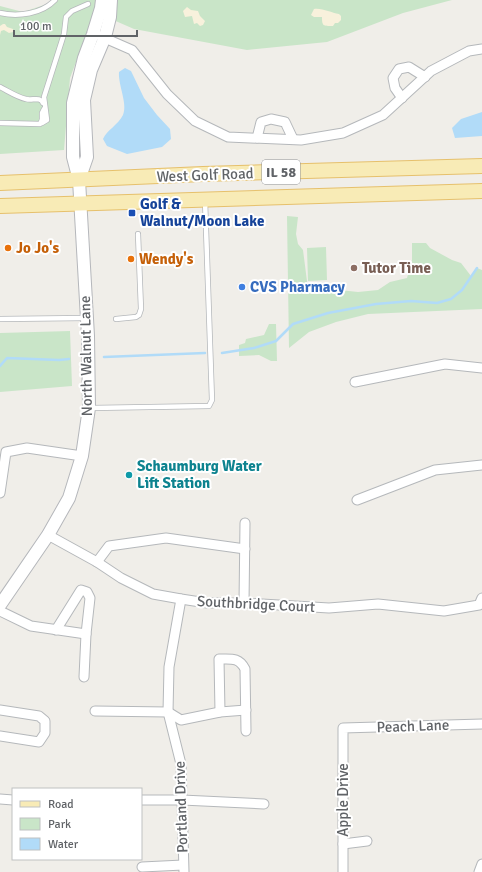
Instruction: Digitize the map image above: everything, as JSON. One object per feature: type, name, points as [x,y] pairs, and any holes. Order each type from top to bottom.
[{"type":"main road","name":"West Golf Road","points":[[0,183],[211,174],[482,166]]},
{"type":"main road","name":"West Golf Road","points":[[0,206],[482,191]]},
{"type":"street","points":[[79,180],[73,157],[72,103],[84,58],[101,8],[102,0]]},
{"type":"street","points":[[79,180],[87,157],[84,100],[90,70],[105,38],[112,0]]},
{"type":"street","points":[[93,34],[132,50],[167,94],[195,121],[228,137],[300,140],[343,133],[383,115],[431,71],[469,52],[482,49]]},
{"type":"street","points":[[402,98],[395,88],[393,78],[398,69],[409,67],[425,77]]},
{"type":"street","points":[[257,138],[262,122],[271,119],[285,122],[293,139]]},
{"type":"street","name":"North Walnut Lane","points":[[1,604],[48,535],[69,498],[82,456],[89,408],[87,318],[79,180]]},
{"type":"street","points":[[355,382],[445,364],[482,368]]},
{"type":"street","points":[[0,493],[6,452],[27,448],[82,456]]},
{"type":"street","points":[[357,500],[435,470],[482,465]]},
{"type":"street","points":[[244,603],[245,523]]},
{"type":"street","name":"Southbridge Court","points":[[48,535],[121,578],[153,594],[180,599],[207,603],[244,603],[329,608],[378,604],[444,611],[480,602]]},
{"type":"street","points":[[96,562],[109,546],[166,538],[245,549]]},
{"type":"street","points":[[56,630],[81,590],[87,592],[90,598],[86,634],[84,676]]},
{"type":"street","name":"Portland Drive","points":[[180,599],[169,667],[168,712],[181,764],[183,869]]},
{"type":"street","points":[[1,604],[31,626],[86,634]]},
{"type":"street","points":[[220,712],[219,659],[237,660],[243,664],[245,669],[246,731]]},
{"type":"street","points":[[0,710],[39,716],[45,721],[45,733],[38,742],[0,736]]},
{"type":"street","points":[[95,711],[168,712],[181,720],[220,712],[246,710]]},
{"type":"street","name":"Peach Lane","points":[[343,728],[482,724]]},
{"type":"street","name":"Apple Drive","points":[[343,728],[343,872]]},
{"type":"street","points":[[0,799],[12,800]]},
{"type":"street","points":[[142,800],[182,800],[264,804]]},
{"type":"street","points":[[343,844],[367,841]]},
{"type":"street","points":[[480,872],[482,864]]},
{"type":"street","points":[[142,867],[183,869]]},
{"type":"lane","points":[[0,13],[29,13],[46,8],[55,0]]},
{"type":"lane","points":[[46,120],[44,99],[64,34],[66,17],[72,11],[88,4]]},
{"type":"lane","points":[[0,87],[27,100],[38,99],[45,94]]},
{"type":"lane","points":[[0,123],[40,124],[43,103],[42,100],[38,99]]},
{"type":"lane","points":[[89,408],[209,406],[212,400],[205,199]]},
{"type":"lane","points":[[116,319],[136,317],[139,315],[141,309],[138,234]]},
{"type":"lane","points":[[0,319],[87,318]]},
{"type":"green space","points":[[51,0],[452,0],[403,13],[327,42],[247,50],[134,29],[95,12],[70,78],[64,150],[0,154],[0,6],[23,12],[47,4]]},
{"type":"green space","points":[[287,216],[298,217],[296,234],[298,244],[303,250],[308,289],[330,289],[358,292],[378,290],[390,282],[407,278],[412,260],[412,243],[426,243],[430,248],[452,260],[461,263],[471,276],[477,268],[482,270],[482,309],[368,314],[336,322],[309,332],[289,348]]},
{"type":"green space","points":[[326,247],[327,280],[308,281],[307,248]]},
{"type":"green space","points":[[269,324],[276,324],[277,361],[271,361],[259,355],[239,356],[239,345],[245,343],[246,339],[264,335]]},
{"type":"green space","points":[[70,331],[72,386],[0,392],[0,333]]},
{"type":"sand","points":[[187,7],[191,10],[198,11],[200,16],[205,21],[203,25],[200,26],[197,23],[194,24],[192,16],[185,17],[183,11]]},
{"type":"sand","points":[[314,9],[321,9],[339,14],[341,16],[341,20],[333,26],[325,26],[322,22],[322,17],[314,17],[311,15]]},
{"type":"sand","points":[[3,24],[13,29],[13,32],[9,33],[4,30],[1,31],[0,35],[0,26]]},
{"type":"water","points":[[125,68],[131,71],[144,98],[170,129],[171,139],[162,147],[127,154],[107,146],[103,139],[123,115],[124,100],[119,72]]},
{"type":"water","points":[[482,112],[482,136],[455,138],[452,128],[461,119]]},
{"type":"waterway","points":[[222,353],[254,348],[276,341],[293,324],[328,313],[376,304],[411,301],[437,303],[451,299],[462,290],[477,268]]},
{"type":"waterway","points":[[104,357],[205,353]]},
{"type":"waterway","points":[[0,366],[7,358],[69,359]]},
{"type":"place","name":"Golf & Walnut/Moon Lake","points":[[132,213]]},
{"type":"place","name":"Jo Jo's","points":[[8,248]]},
{"type":"place","name":"Wendy's","points":[[131,259]]},
{"type":"place","name":"Tutor Time","points":[[354,268]]},
{"type":"place","name":"CVS Pharmacy","points":[[242,287]]},
{"type":"place","name":"Schaumburg Water Lift Station","points":[[129,475]]}]
